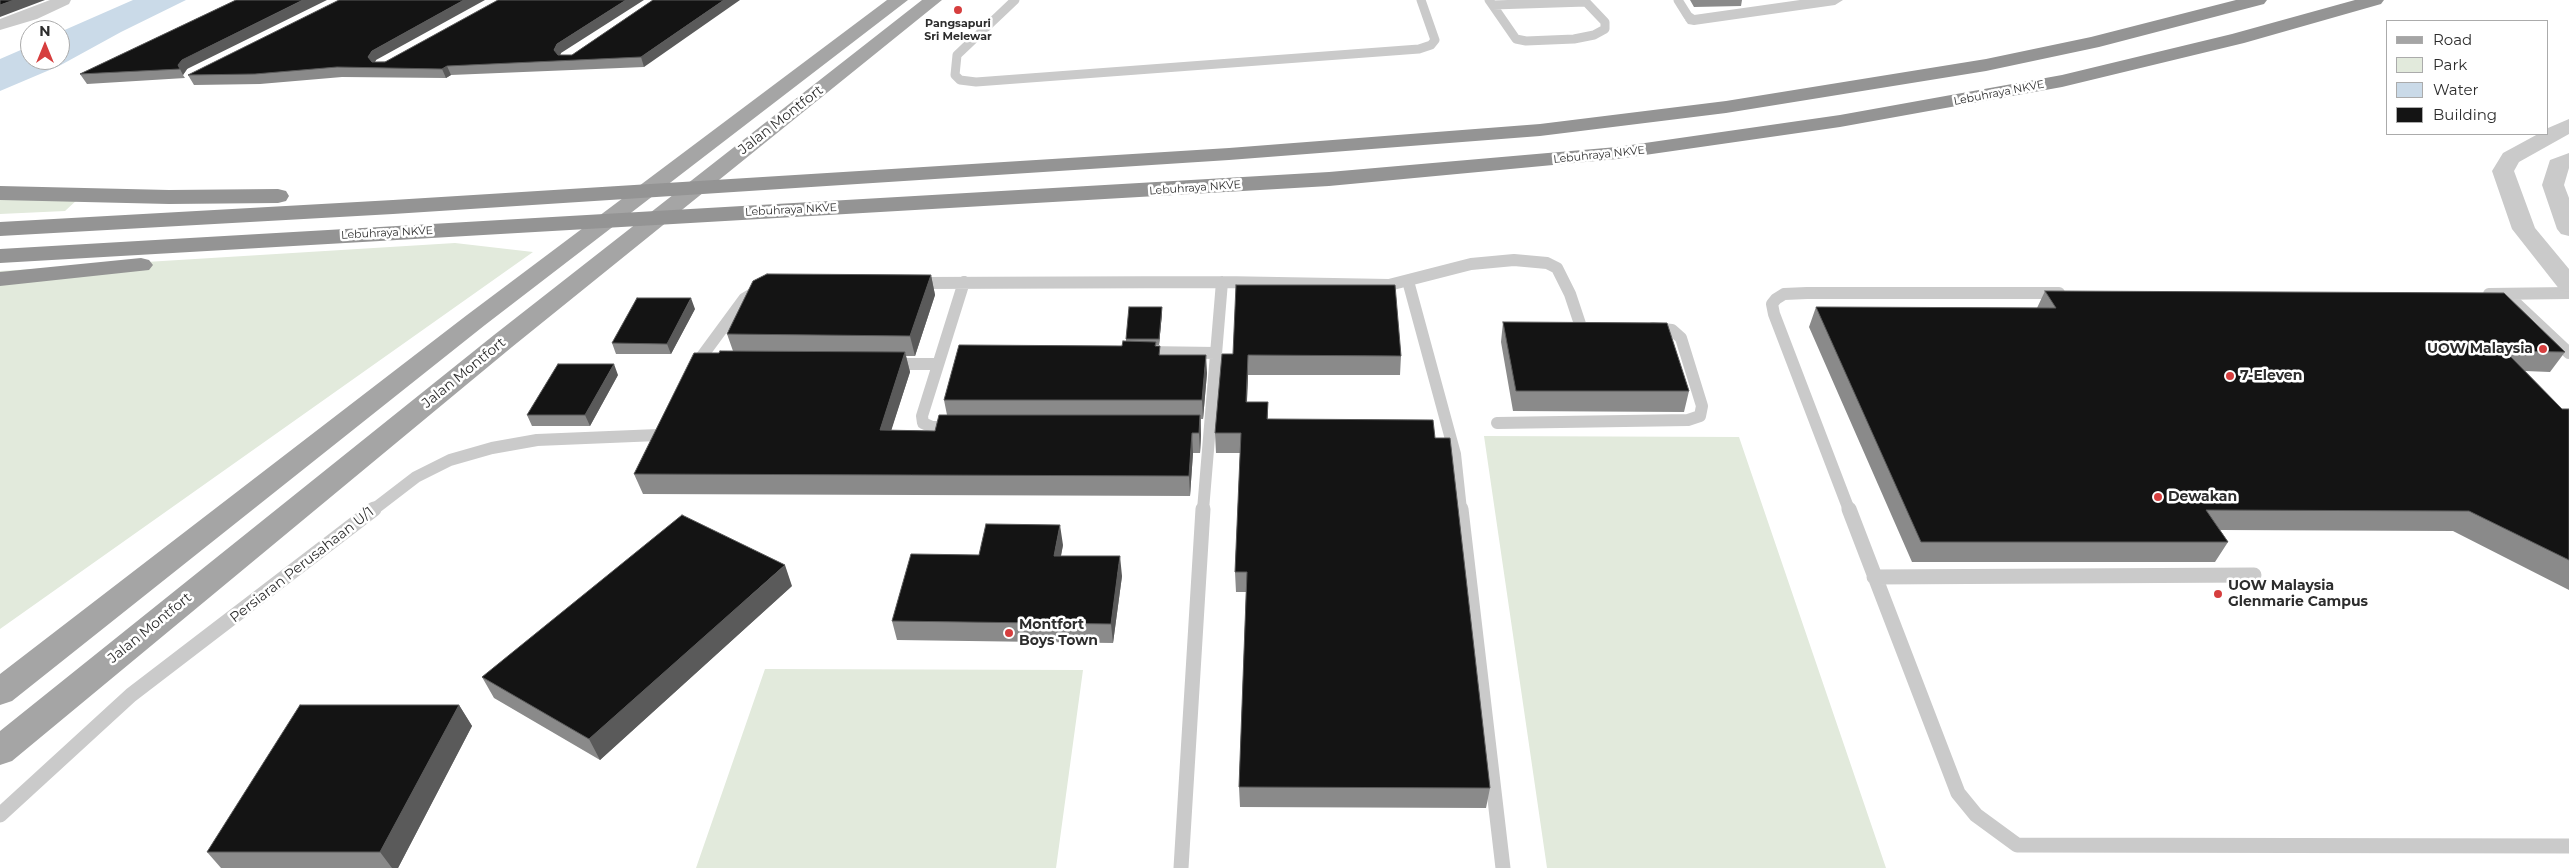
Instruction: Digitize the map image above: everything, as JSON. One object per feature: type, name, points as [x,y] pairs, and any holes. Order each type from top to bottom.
[{"type":"highway","name":"Lebuhraya NKVE","points":[[0,229],[393,207],[1268,152],[1468,137],[1614,122],[1885,83],[1995,64],[2092,43],[2258,0]]},
{"type":"highway","name":"Lebuhraya NKVE","points":[[0,256],[1300,181],[1475,168],[1616,153],[1840,121],[2062,81],[2237,39],[2375,0]]},
{"type":"highway","points":[[0,193],[313,196],[343,198],[393,207]]},
{"type":"highway","points":[[0,279],[147,264],[221,243]]},
{"type":"main road","name":"Jalan Montfort","points":[[0,692],[476,320],[900,0]]},
{"type":"main road","name":"Jalan Montfort","points":[[0,751],[503,342],[807,98],[933,0]]},
{"type":"street","points":[[0,25],[31,15],[63,0]]},
{"type":"street","points":[[1694,20],[1771,5],[1835,0]]},
{"type":"street","points":[[2569,125],[2511,158],[2503,171],[2524,229],[2569,285]]},
{"type":"street","points":[[2569,159],[2558,165],[2553,185],[2569,229]]},
{"type":"lane","points":[[1015,0],[957,55],[955,75],[960,80],[976,82],[1419,49],[1432,45],[1435,40],[1421,0]]},
{"type":"lane","points":[[1678,0],[1688,16],[1694,20]]},
{"type":"lane","points":[[1585,1],[1605,22],[1605,29],[1574,39],[1526,41],[1516,39],[1491,2],[1585,1]]},
{"type":"lane","points":[[906,283],[1222,282],[1388,285],[1471,264],[1514,260],[1547,263],[1557,268],[1570,294],[1581,327]]},
{"type":"lane","points":[[1408,281],[1455,454],[1503,868]]},
{"type":"lane","points":[[962,427],[932,427],[923,423],[922,416],[938,364],[948,351],[964,282]]},
{"type":"lane","points":[[1181,868],[1204,427],[1216,353],[1222,282]]},
{"type":"lane","points":[[688,378],[696,362],[744,299],[772,286]]},
{"type":"lane","points":[[2077,293],[1807,293],[1784,294],[1772,304],[1774,314],[1958,793],[1976,815],[2017,846],[2569,846]]},
{"type":"lane","points":[[2476,294],[2569,293]]},
{"type":"lane","points":[[2506,294],[2569,353]]},
{"type":"lane","points":[[1497,423],[1688,420],[1700,416],[1702,406],[1681,338],[1672,330],[1639,328]]},
{"type":"lane","points":[[1128,352],[1216,353]]},
{"type":"lane","points":[[696,362],[715,362]]},
{"type":"lane","points":[[880,364],[938,364]]},
{"type":"lane","name":"Persiaran Perusahaan U/1","points":[[0,815],[132,695],[416,477],[459,458],[492,448],[537,440],[658,436]]},
{"type":"lane","points":[[1874,576],[2254,575]]},
{"type":"green space","points":[[0,195],[78,199],[65,211],[0,214]]},
{"type":"green space","points":[[455,243],[533,252],[0,629],[0,271]]},
{"type":"green space","points":[[1484,436],[1739,437],[1886,868],[1547,868]]},
{"type":"green space","points":[[765,669],[1083,670],[1056,868],[696,868]]},
{"type":"water","points":[[133,0],[186,0],[70,60],[70,28]]},
{"type":"water","points":[[20,50],[20,70],[50,70],[0,91],[0,59]]},
{"type":"building","points":[[0,0],[14,0],[0,5]]},
{"type":"building","points":[[236,0],[303,0],[182,60],[178,65],[180,69],[80,74]]},
{"type":"building","points":[[339,0],[464,0],[372,51],[368,57],[372,62],[385,62],[498,0],[626,0],[557,44],[554,50],[558,55],[572,55],[653,0],[724,0],[641,57],[447,66],[442,69],[337,67],[255,74],[188,75]]},
{"type":"building","points":[[767,274],[931,275],[910,336],[727,334],[753,281]]},
{"type":"building","points":[[1236,285],[1395,285],[1401,356],[1248,355],[1246,402],[1268,402],[1267,419],[1433,420],[1435,438],[1450,438],[1490,788],[1239,787],[1247,572],[1235,572],[1241,433],[1215,433],[1222,354],[1233,354]]},
{"type":"building","points":[[2045,291],[2504,293],[2565,352],[2505,351],[2562,409],[2569,409],[2569,560],[2469,511],[2206,510],[2228,542],[1921,542],[1816,307],[2056,308]]},
{"type":"building","points":[[637,298],[691,298],[667,344],[612,343]]},
{"type":"building","points":[[1129,307],[1162,307],[1159,339],[1126,339]]},
{"type":"building","points":[[1503,322],[1667,323],[1689,391],[1516,391]]},
{"type":"building","points":[[1123,341],[1156,342],[1155,346],[1160,346],[1159,355],[1206,355],[1202,400],[944,400],[959,345],[1122,346]]},
{"type":"building","points":[[720,351],[905,352],[880,430],[935,431],[939,415],[1200,415],[1199,433],[1192,433],[1189,476],[634,474],[694,353],[719,353]]},
{"type":"building","points":[[558,364],[614,364],[585,415],[527,415]]},
{"type":"building","points":[[682,515],[785,565],[589,739],[482,677]]},
{"type":"building","points":[[986,524],[1060,525],[1054,556],[1120,556],[1111,624],[892,621],[911,554],[979,555]]},
{"type":"building","points":[[300,705],[459,705],[380,852],[207,852]]},
{"type":"place","name":"Pangsapuri Sri Melewar","points":[[958,10]]},
{"type":"place","name":"UOW Malaysia","points":[[2543,349]]},
{"type":"place","name":"7-Eleven","points":[[2230,376]]},
{"type":"place","name":"Dewakan","points":[[2158,497]]},
{"type":"place","name":"UOW Malaysia Glenmarie Campus","points":[[2218,594]]},
{"type":"place","name":"Montfort Boys Town","points":[[1009,633]]}]
